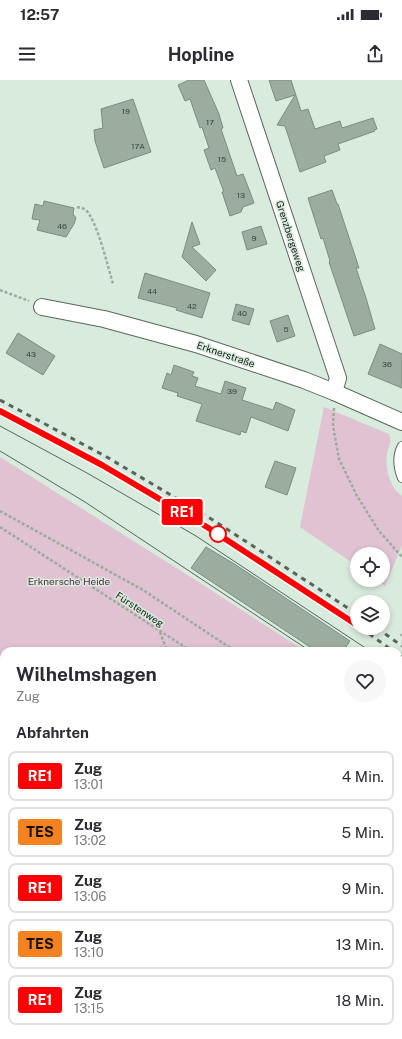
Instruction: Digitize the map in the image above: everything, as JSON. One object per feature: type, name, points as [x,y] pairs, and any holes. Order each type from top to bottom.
[{"type":"street","name":"Grenzbergeweg","points":[[240,80],[338,378],[334,392]]},
{"type":"street","name":"Erknerstraße","points":[[42,307],[104,319],[196,344],[304,380],[402,422]]},
{"type":"lane","points":[[402,446],[398,454],[398,466],[402,478]]},
{"type":"path","points":[[77,207],[84,209],[91,217],[98,234],[113,284]]},
{"type":"path","points":[[0,290],[42,307]]},
{"type":"path","points":[[334,392],[333,426],[340,459],[357,496],[379,531],[402,557]]},
{"type":"path","points":[[0,512],[143,590],[229,647]]},
{"type":"path","name":"Fürstenweg","points":[[0,527],[185,647]]},
{"type":"path","points":[[160,631],[166,647]]},
{"type":"green space","points":[[324,407],[389,434],[390,442],[387,453],[387,471],[394,488],[402,496],[402,545],[390,574],[390,547],[350,547],[350,561],[300,527]]},
{"type":"green space","name":"Erknersche Heide","points":[[0,457],[299,647],[0,647]]},
{"type":"building","points":[[189,80],[204,80],[219,114],[223,128],[221,129],[237,176],[243,174],[254,203],[243,207],[241,212],[230,216],[222,192],[224,192],[215,168],[211,170],[204,150],[209,148],[202,127],[200,128],[190,99],[185,101],[178,85]]},
{"type":"building","points":[[269,80],[291,80],[301,111],[308,109],[315,129],[340,121],[342,128],[373,118],[377,129],[338,144],[340,150],[324,156],[326,162],[300,172],[285,126],[277,125],[295,95],[276,101]]},
{"type":"building","points":[[133,99],[151,152],[104,168],[95,141],[94,130],[103,128],[101,109]]},
{"type":"building","points":[[332,190],[359,268],[356,268],[375,329],[354,336],[329,262],[330,261],[323,238],[321,239],[308,198]]},
{"type":"building","points":[[44,201],[74,208],[73,214],[76,218],[66,237],[37,230],[40,220],[32,219],[35,204],[43,206]]},
{"type":"building","points":[[192,222],[200,244],[192,247],[216,270],[206,281],[182,257]]},
{"type":"building","points":[[261,226],[267,244],[247,250],[242,232]]},
{"type":"building","points":[[145,273],[210,293],[202,318],[176,310],[177,308],[138,298]]},
{"type":"building","points":[[236,304],[254,309],[249,325],[232,320]]},
{"type":"building","points":[[288,315],[295,336],[277,342],[270,321]]},
{"type":"building","points":[[18,333],[55,356],[43,375],[6,353]]},
{"type":"building","points":[[380,344],[402,354],[402,388],[368,374]]},
{"type":"building","points":[[174,365],[194,372],[192,376],[198,378],[195,386],[221,394],[225,381],[246,388],[242,400],[273,410],[276,402],[295,410],[288,431],[251,417],[246,433],[241,431],[240,435],[196,421],[202,404],[177,396],[178,393],[162,388],[167,373],[171,375]]},
{"type":"building","points":[[275,461],[296,468],[287,495],[265,487]]},
{"type":"building","points":[[206,547],[236,565],[350,641],[346,647],[310,647],[191,568]]},
{"type":"tram line","points":[[0,426],[87,473],[196,536],[364,647]]},
{"type":"tram line","points":[[0,451],[85,502],[304,647]]},
{"type":"railway","points":[[0,400],[105,456],[213,520],[350,609]]},
{"type":"railway","points":[[0,411],[102,465],[207,527],[350,620]]},
{"type":"railway","points":[[371,635],[387,647]]},
{"type":"railway","points":[[387,635],[402,646]]},
{"type":"train","name":"RE1","points":[[0,411],[102,465],[207,527],[350,620]]}]
